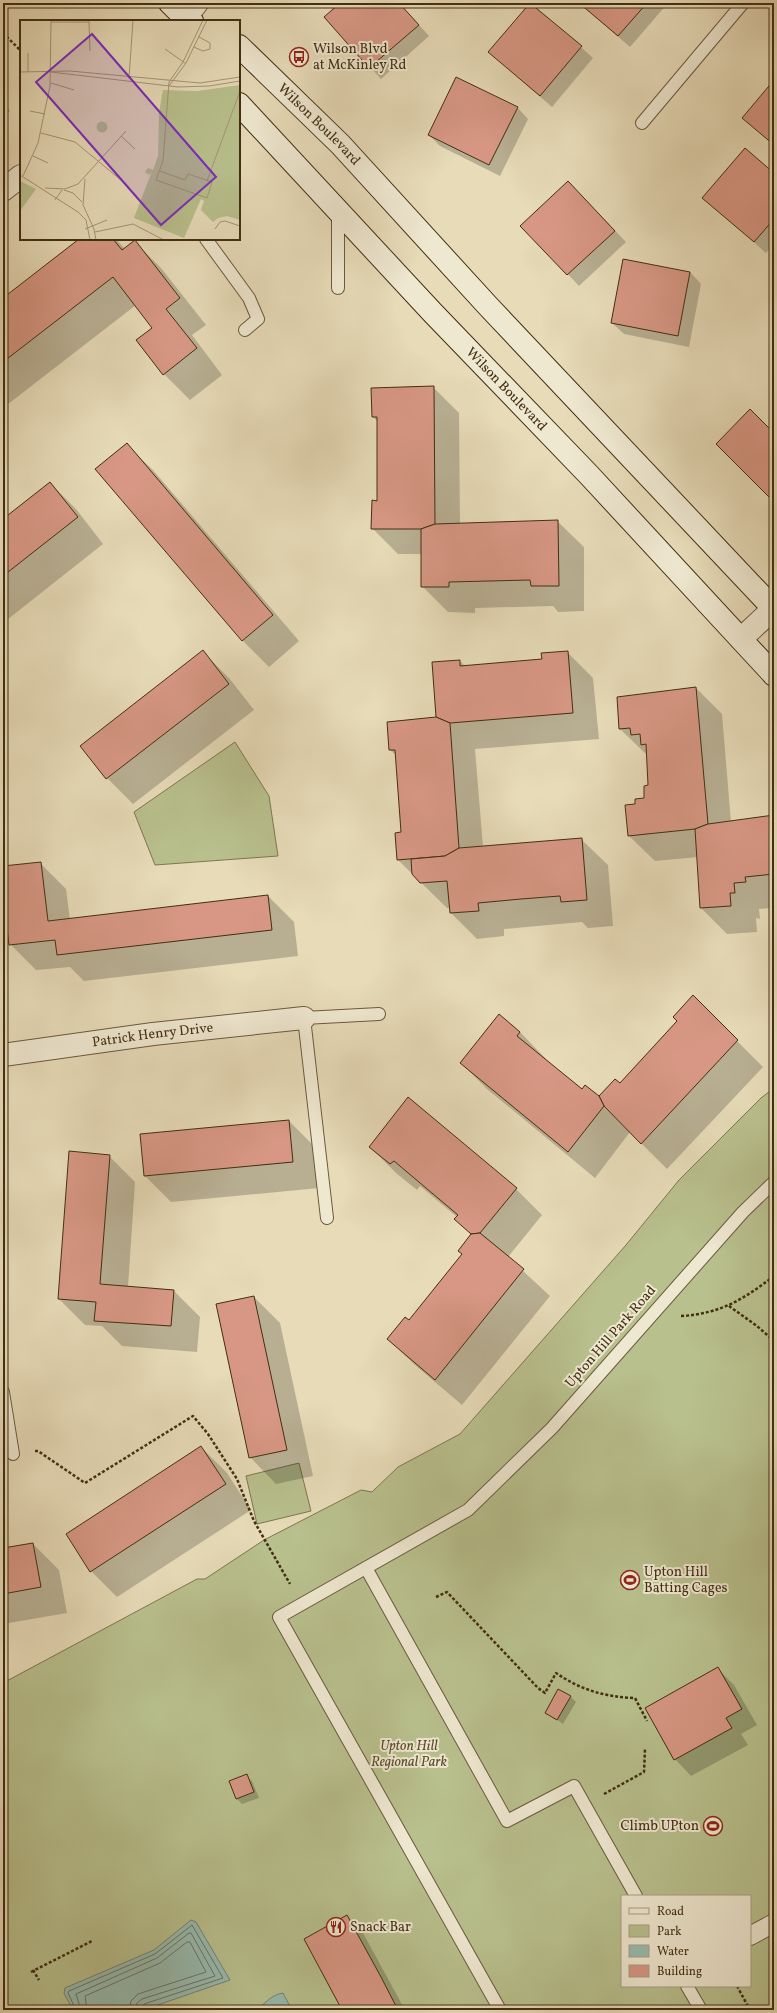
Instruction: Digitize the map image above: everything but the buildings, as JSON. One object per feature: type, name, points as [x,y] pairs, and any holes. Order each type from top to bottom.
[{"type":"main road","name":"Wilson Boulevard","points":[[240,47],[340,144],[488,306],[774,608]]},
{"type":"main road","name":"Wilson Boulevard","points":[[240,105],[432,312],[589,475],[774,675]]},
{"type":"main road","points":[[3,190],[20,177]]},
{"type":"main road","points":[[741,639],[774,608]]},
{"type":"main road","name":"Patrick Henry Drive","points":[[3,1055],[154,1034],[304,1018]]},
{"type":"street","points":[[751,1935],[774,1923]]},
{"type":"lane","points":[[642,123],[743,3]]},
{"type":"lane","points":[[338,211],[338,288]]},
{"type":"lane","points":[[207,240],[249,298],[258,320],[245,330]]},
{"type":"lane","points":[[327,1218],[304,1018],[378,1014]]},
{"type":"lane","name":"Upton Hill Park Road","points":[[500,2010],[278,1617],[468,1510],[552,1428],[743,1212],[774,1182]]},
{"type":"lane","points":[[3,1392],[14,1454]]},
{"type":"lane","points":[[366,1568],[507,1821],[574,1786],[635,1895]]},
{"type":"lane","points":[[688,1987],[701,2010]]},
{"type":"path","points":[[3,33],[20,50]]},
{"type":"path","points":[[648,1318],[701,1315],[729,1306],[753,1293],[774,1276]]},
{"type":"path","points":[[729,1306],[757,1326],[774,1341]]},
{"type":"path","points":[[14,1454],[38,1451],[85,1483],[193,1416],[208,1434],[237,1479],[254,1521],[302,1604]]},
{"type":"path","points":[[436,1597],[447,1592],[538,1688],[546,1693],[556,1673],[589,1691],[612,1696],[635,1698],[647,1721]]},
{"type":"path","points":[[625,1784],[644,1772],[645,1749]]},
{"type":"path","points":[[39,1980],[32,1971],[92,1941]]},
{"type":"path","points":[[738,1987],[750,2010]]},
{"type":"green space","points":[[235,742],[269,796],[278,856],[155,865],[134,812]]},
{"type":"green space","name":"Upton Hill Regional Park","points":[[774,1088],[774,2010],[3,2010],[3,1683],[197,1579],[205,1579],[264,1540],[361,1490],[372,1492],[398,1467],[460,1434],[626,1245],[679,1180],[761,1098]]},
{"type":"green space","points":[[299,1463],[311,1511],[257,1524],[246,1476]]},
{"type":"water","points":[[191,1920],[196,1922],[230,1980],[143,2010],[73,2010],[64,1993],[65,1988],[154,1950]]},
{"type":"water","points":[[283,1993],[292,2010],[253,2010],[261,2006],[273,1996]]},
{"type":"place","name":"Wilson Blvd at McKinley Rd","points":[[299,57]]},
{"type":"place","name":"Upton Hill Batting Cages","points":[[630,1580]]},
{"type":"place","name":"Climb UPton","points":[[713,1826]]},
{"type":"place","name":"Snack Bar","points":[[336,1927]]}]
